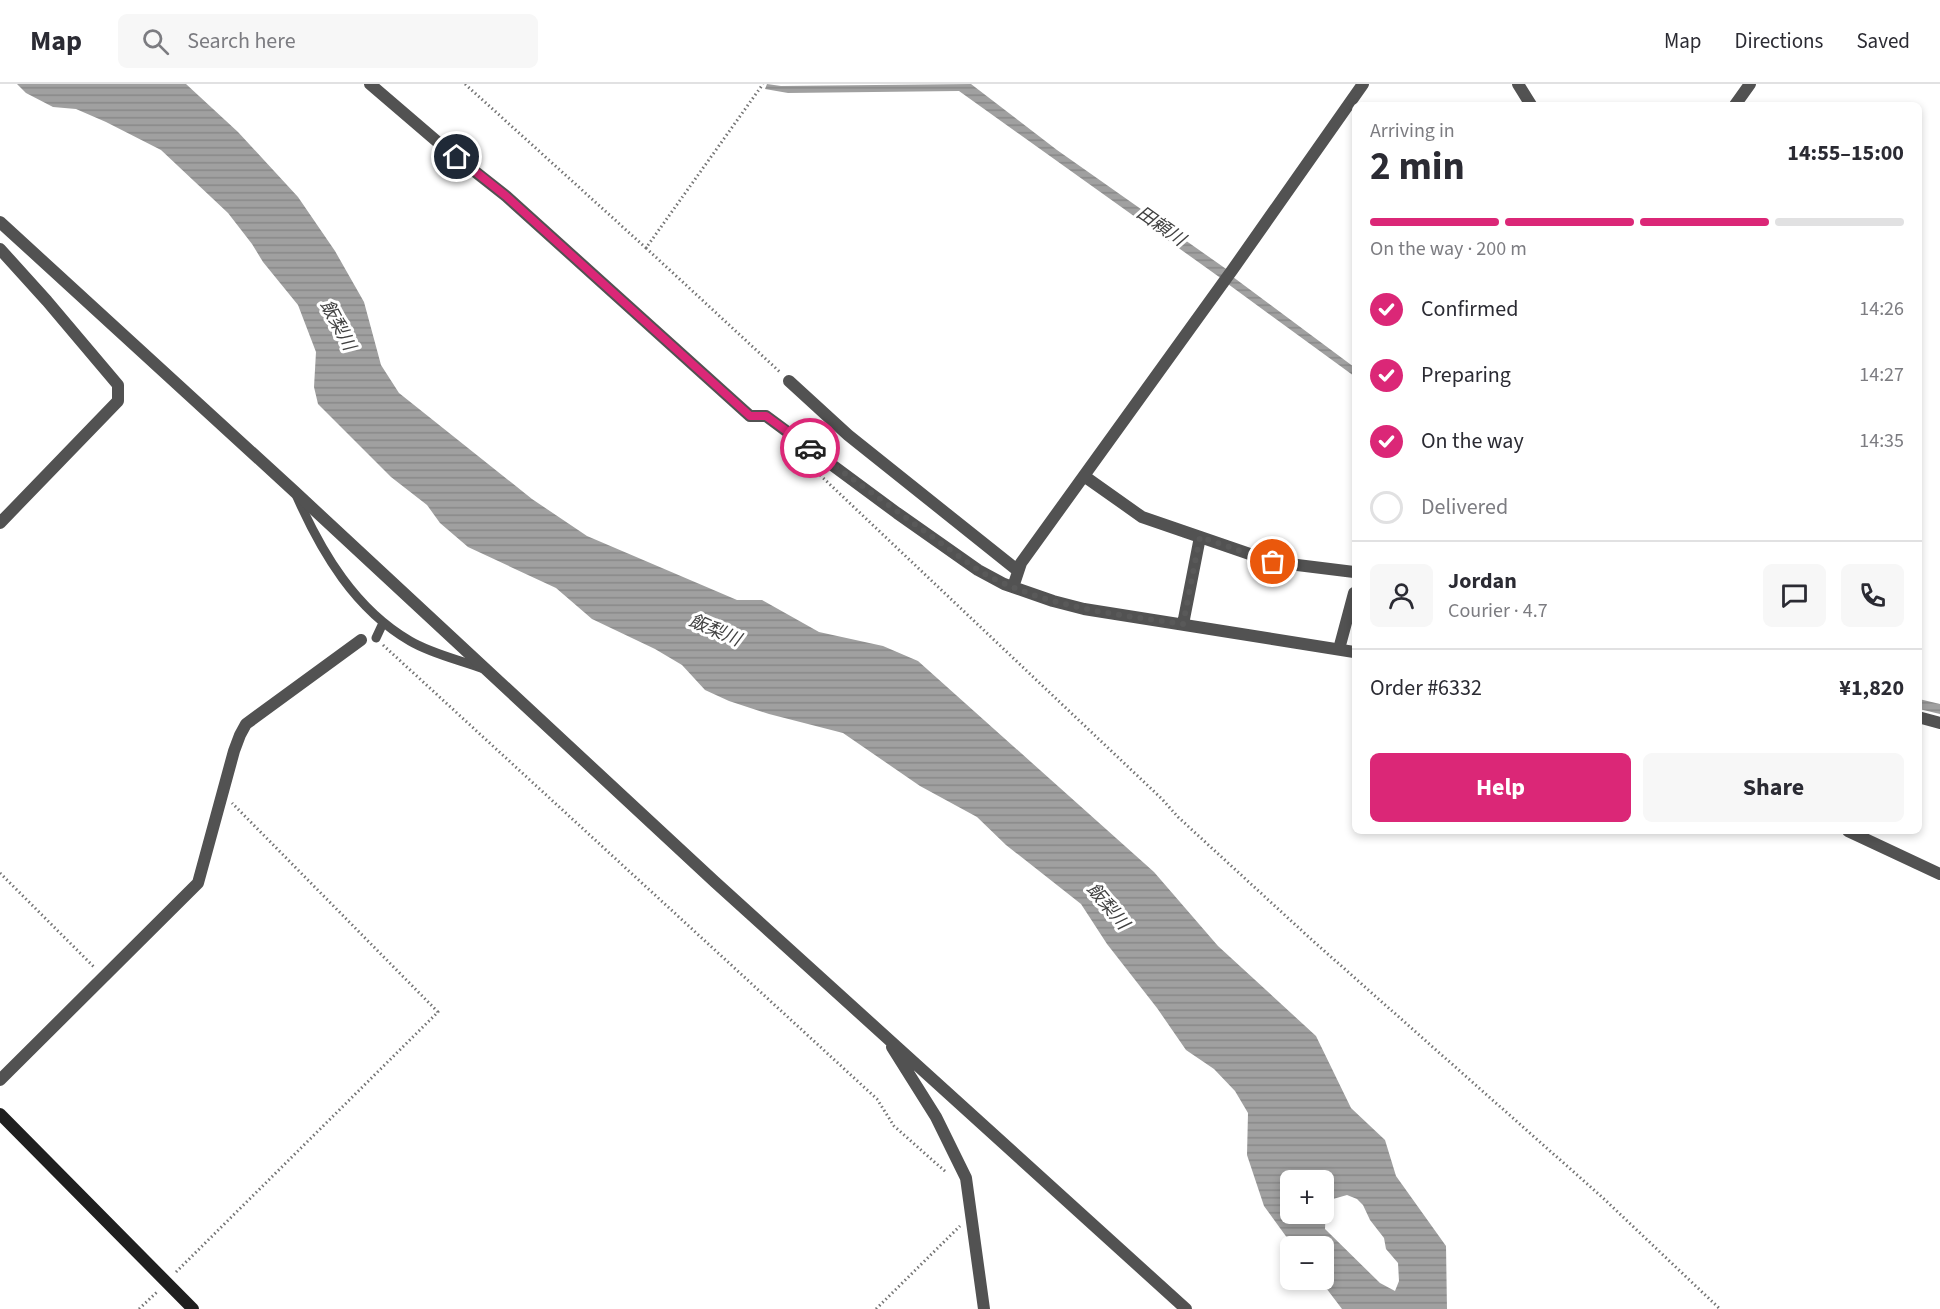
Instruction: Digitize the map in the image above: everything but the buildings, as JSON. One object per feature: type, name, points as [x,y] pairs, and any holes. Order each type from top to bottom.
[{"type":"street","points":[[370,84],[440,144],[506,196],[750,416],[766,416],[965,561],[996,580],[1053,601],[1084,609],[1352,652]]},
{"type":"street","points":[[1013,587],[1017,570],[1363,84]]},
{"type":"street","points":[[1518,84],[1529,102]]},
{"type":"street","points":[[1737,102],[1750,84]]},
{"type":"street","points":[[0,222],[715,882],[1186,1309]]},
{"type":"street","points":[[0,249],[118,385],[118,401],[0,523]]},
{"type":"street","points":[[789,381],[848,435],[1017,570]]},
{"type":"street","points":[[1083,476],[1142,517],[1282,564],[1306,564],[1352,572]]},
{"type":"street","points":[[1183,624],[1200,537]]},
{"type":"street","points":[[1339,649],[1352,600]]},
{"type":"street","points":[[0,1080],[198,883],[222,793],[240,735],[246,724],[361,640]]},
{"type":"street","points":[[1922,718],[1940,723]]},
{"type":"street","points":[[1854,834],[1940,874]]},
{"type":"street","points":[[883,1033],[936,1117],[966,1178],[984,1309]]},
{"type":"street","points":[[0,1114],[193,1309]]},
{"type":"lane","points":[[295,492],[331,563],[379,631],[486,669]]},
{"type":"path","points":[[465,84],[789,381]]},
{"type":"path","points":[[646,248],[762,86]]},
{"type":"path","points":[[820,474],[1162,799],[1178,817],[1312,940],[1593,1189],[1720,1309]]},
{"type":"path","points":[[379,631],[877,1099],[894,1126],[968,1192]]},
{"type":"path","points":[[139,1309],[438,1012],[222,793]]},
{"type":"path","points":[[0,873],[104,977]]},
{"type":"path","points":[[876,1309],[964,1222],[972,1219]]},
{"type":"water","name":"飯梨川","points":[[17,84],[186,84],[238,132],[298,197],[335,251],[364,302],[381,365],[399,393],[532,499],[587,536],[737,600],[762,600],[819,632],[883,646],[918,661],[1154,872],[1218,946],[1316,1036],[1351,1108],[1385,1140],[1396,1176],[1446,1246],[1447,1309],[1342,1309],[1328,1290],[1334,1290],[1334,1238],[1380,1283],[1395,1291],[1399,1281],[1398,1263],[1386,1249],[1384,1238],[1370,1220],[1363,1205],[1357,1199],[1347,1195],[1334,1199],[1334,1170],[1280,1170],[1280,1224],[1325,1224],[1325,1229],[1332,1236],[1286,1236],[1264,1206],[1247,1155],[1248,1113],[1235,1091],[1214,1069],[1186,1050],[1157,1008],[1107,944],[1081,904],[1006,845],[977,817],[920,786],[843,733],[769,714],[729,701],[705,690],[682,665],[655,649],[592,619],[556,588],[468,547],[440,523],[427,505],[391,477],[318,404],[314,387],[316,352],[298,305],[263,262],[228,213],[161,150],[76,109],[53,107],[26,93]]},
{"type":"water","name":"田頼川","points":[[767,84],[781,86],[971,84],[1057,150],[1229,271],[1222,279],[959,91],[788,93],[765,89]]},
{"type":"water","points":[[1233,277],[1352,366],[1352,375],[1228,284]]},
{"type":"water","points":[[1922,700],[1940,704],[1940,714],[1922,710]]},
{"type":"way so far","points":[[810,448],[978,570],[1004,584],[1084,609],[1183,624],[1200,537],[1273,562]]},
{"type":"route","points":[[457,157],[506,196],[750,416],[766,416],[810,448]]}]
